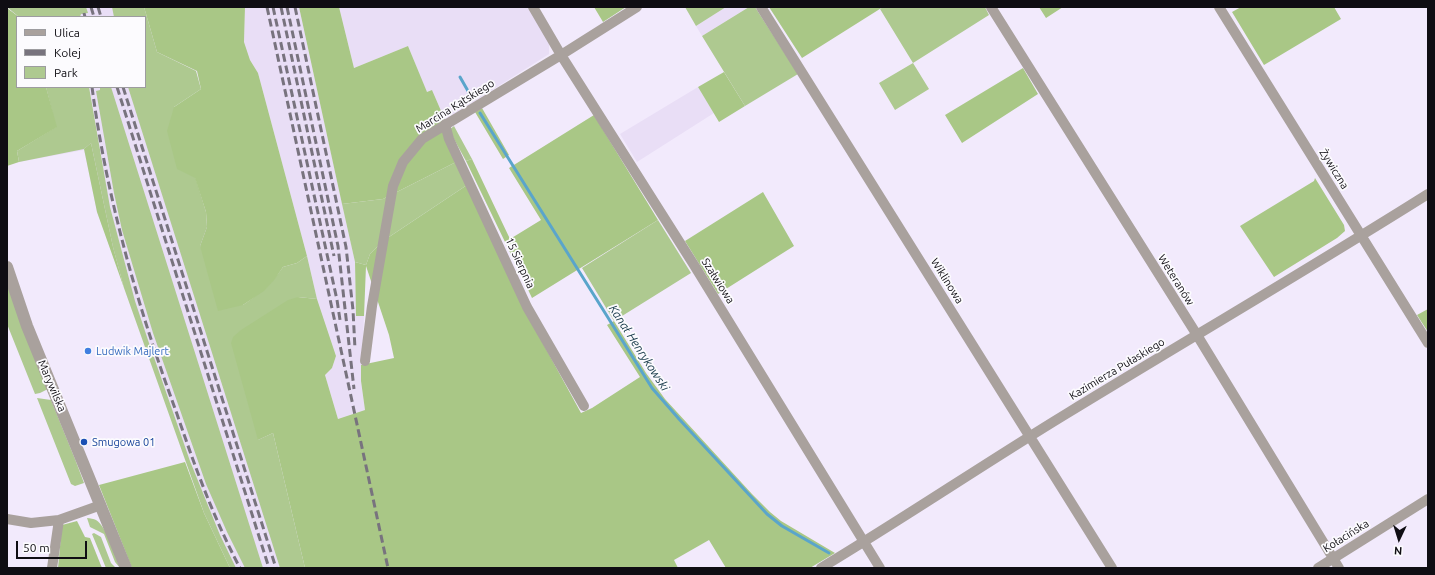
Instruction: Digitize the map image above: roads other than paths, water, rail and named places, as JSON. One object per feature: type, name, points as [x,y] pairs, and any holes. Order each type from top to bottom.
[{"type":"street","name":"Szałwiowa","points":[[533,7],[561,55],[694,265],[880,568]]},
{"type":"street","name":"Marcina Kątskiego","points":[[365,361],[372,306],[393,186],[403,162],[422,138],[561,55],[637,7]]},
{"type":"street","name":"Wiklinowa","points":[[761,7],[1112,568]]},
{"type":"street","name":"Weteranów","points":[[991,7],[1197,335],[1339,568]]},
{"type":"street","name":"Żywiczna","points":[[1219,7],[1428,343]]},
{"type":"street","name":"15 Sierpnia","points":[[446,124],[449,139],[527,307],[584,406]]},
{"type":"street","name":"Kazimierza Pułaskiego","points":[[820,568],[864,542],[1030,437],[1428,194]]},
{"type":"street","name":"Marywilska","points":[[7,267],[27,326],[126,568]]},
{"type":"street","name":"Kołacińska","points":[[1318,568],[1428,499]]},
{"type":"street","points":[[7,519],[31,523],[59,520],[101,505]]},
{"type":"street","points":[[52,568],[59,520]]},
{"type":"waterway","name":"Kanał Henrykowski","points":[[460,77],[472,98]]},
{"type":"waterway","name":"Kanał Henrykowski","points":[[480,113],[652,388],[767,514],[782,526],[829,553]]},
{"type":"railway","points":[[91,7],[94,16]]},
{"type":"railway","points":[[98,7],[101,16]]},
{"type":"railway","points":[[267,7],[388,568]]},
{"type":"railway","points":[[273,7],[337,300],[340,320]]},
{"type":"railway","points":[[281,7],[334,256]]},
{"type":"railway","points":[[287,7],[338,246],[354,389]]},
{"type":"railway","points":[[295,7],[346,247],[353,310],[355,349]]},
{"type":"railway","points":[[92,88],[98,129],[115,212],[149,334],[213,512],[240,568]]},
{"type":"railway","points":[[117,88],[269,568]]},
{"type":"railway","points":[[123,88],[276,568]]},
{"type":"place","name":"Ludwik Majlert","points":[[88,351]]},
{"type":"place","name":"Smugowa 01","points":[[84,442]]}]
